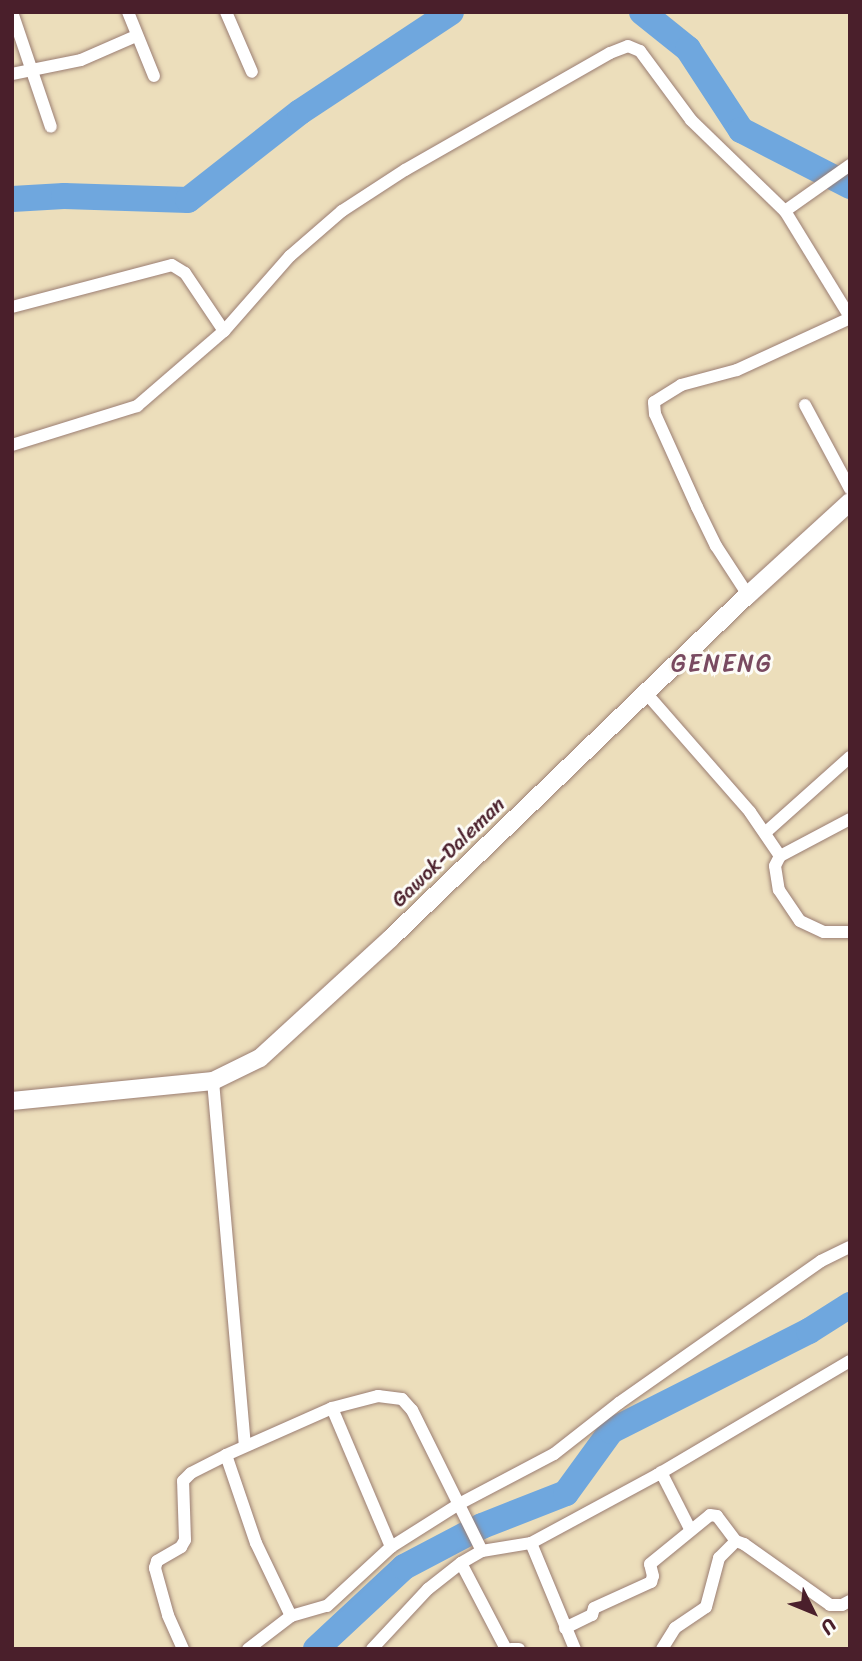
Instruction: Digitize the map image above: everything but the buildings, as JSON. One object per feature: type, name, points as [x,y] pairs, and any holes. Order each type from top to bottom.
[{"type":"street","points":[[12,12],[51,127]]},
{"type":"street","points":[[128,12],[154,76]]},
{"type":"street","points":[[226,12],[252,72]]},
{"type":"street","points":[[12,74],[81,60],[136,36]]},
{"type":"street","points":[[12,445],[137,406],[224,331],[290,256],[342,211],[416,163],[610,53],[628,46],[640,51],[691,120],[785,211],[850,318],[737,370],[681,385],[654,402],[655,414],[696,507],[716,546],[748,595]]},
{"type":"street","points":[[785,211],[847,167]]},
{"type":"street","points":[[12,307],[172,265],[185,273],[224,331]]},
{"type":"street","points":[[805,405],[850,489]]},
{"type":"street","name":"Gawok-Daleman","points":[[12,1101],[213,1081],[239,1070],[272,1047],[409,921],[748,595],[850,502]]},
{"type":"street","points":[[646,693],[766,832],[780,856]]},
{"type":"street","points":[[766,832],[850,757]]},
{"type":"street","points":[[850,819],[780,856],[775,866],[779,890],[800,920],[824,932],[850,932]]},
{"type":"street","points":[[213,1081],[244,1442]]},
{"type":"street","points":[[248,1649],[291,1616],[316,1609],[389,1542],[554,1454],[619,1403],[821,1261],[850,1247]]},
{"type":"street","points":[[372,1649],[428,1589],[480,1548],[531,1543],[661,1472],[850,1362]]},
{"type":"street","points":[[183,1649],[168,1615],[155,1568],[157,1561],[181,1547],[184,1540],[183,1481],[191,1473],[226,1455],[244,1442],[332,1408],[378,1396],[402,1399],[412,1410],[480,1548]]},
{"type":"street","points":[[332,1408],[389,1542]]},
{"type":"street","points":[[226,1455],[256,1543],[291,1616]]},
{"type":"street","points":[[661,1472],[690,1529]]},
{"type":"street","points":[[565,1628],[592,1615],[594,1608],[651,1582],[653,1576],[650,1564],[690,1529],[715,1514],[736,1541],[830,1605],[842,1605],[850,1601]]},
{"type":"street","points":[[662,1649],[675,1628],[706,1607],[719,1558],[736,1541]]},
{"type":"street","points":[[531,1543],[575,1649]]},
{"type":"street","points":[[461,1563],[506,1649]]},
{"type":"street","points":[[511,1649],[519,1649]]},
{"type":"waterway","points":[[12,199],[64,196],[188,200],[300,112],[451,12]]},
{"type":"waterway","points":[[642,12],[688,49],[741,130],[850,186]]},
{"type":"waterway","points":[[316,1649],[404,1567],[482,1526],[566,1493],[611,1431],[809,1331],[850,1305]]},
{"type":"district","name":"GENENG","points":[[722,664]]}]
